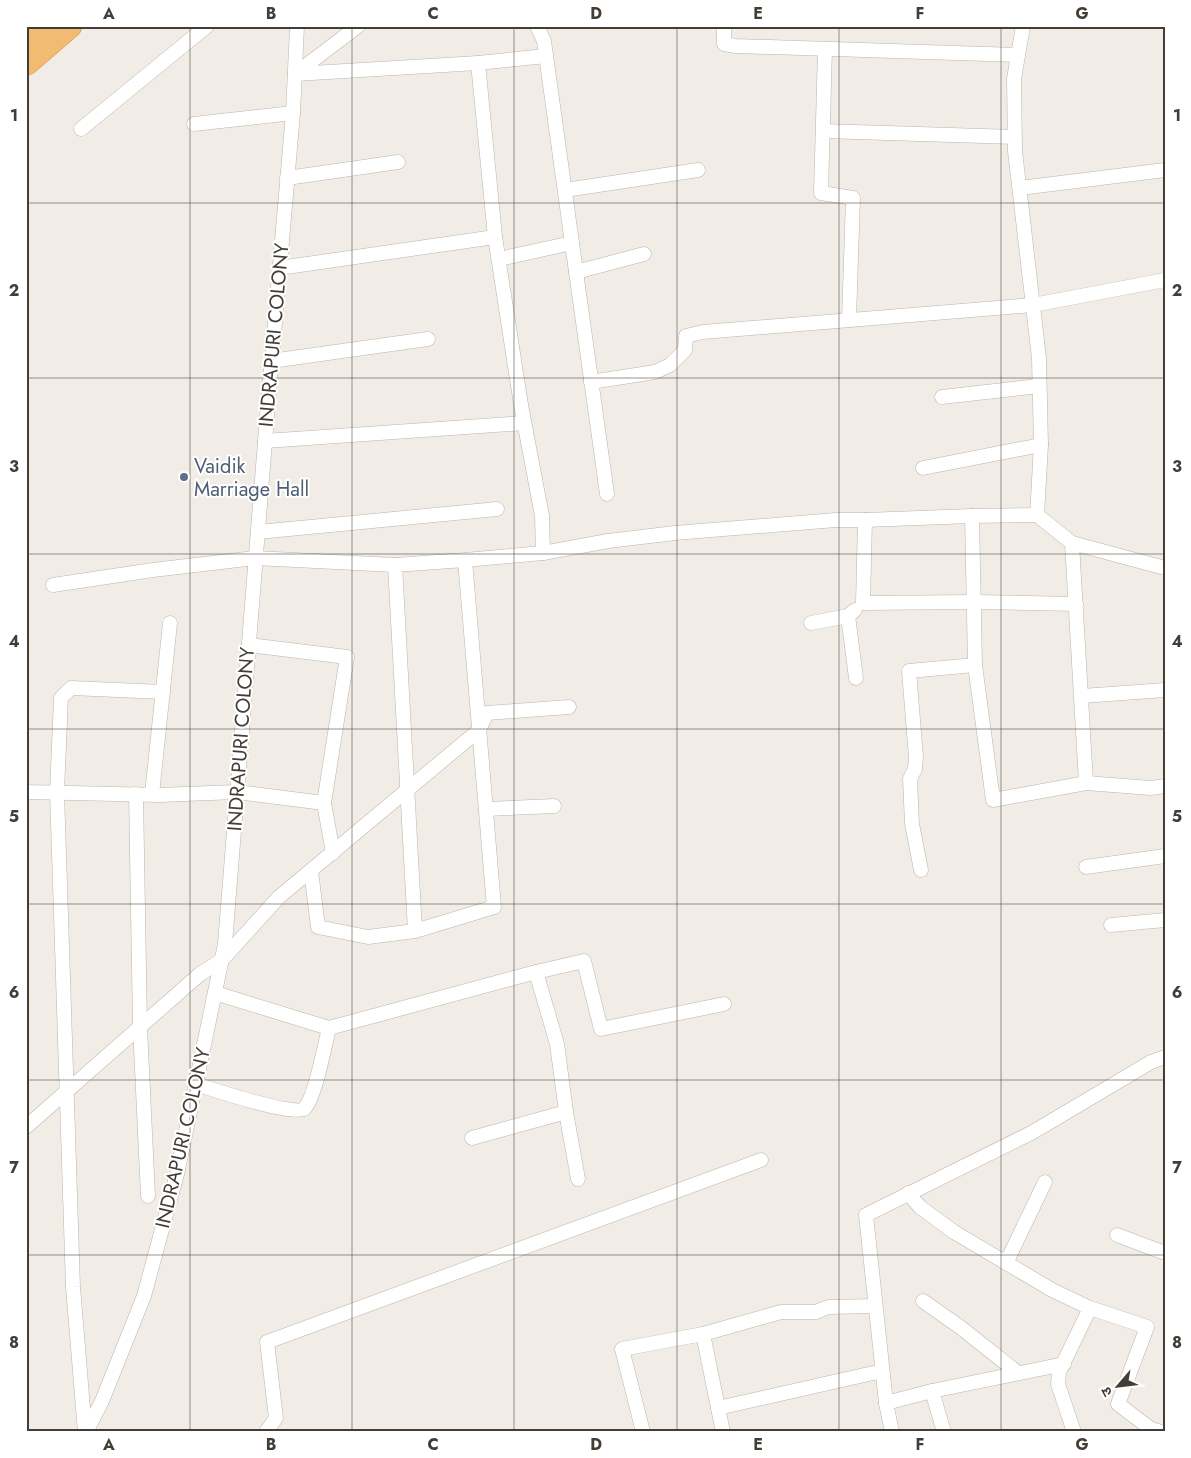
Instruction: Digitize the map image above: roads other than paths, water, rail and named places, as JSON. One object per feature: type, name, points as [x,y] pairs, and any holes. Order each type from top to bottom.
[{"type":"highway","points":[[26,33],[34,26]]},
{"type":"highway","points":[[26,63],[69,26]]},
{"type":"street","points":[[81,128],[207,26]]},
{"type":"street","name":"INDRAPURI COLONY","points":[[86,1432],[102,1401],[144,1296],[177,1174],[225,944],[271,361],[293,113],[298,26]]},
{"type":"street","points":[[295,74],[358,26]]},
{"type":"street","points":[[537,26],[544,41],[607,494]]},
{"type":"street","points":[[724,26],[724,44],[736,46],[1018,55]]},
{"type":"street","points":[[1022,26],[1014,79],[1015,137],[1039,358],[1041,445],[1037,515]]},
{"type":"street","points":[[825,49],[821,193],[853,198],[849,320]]},
{"type":"street","points":[[295,74],[478,63],[546,56]]},
{"type":"street","points":[[478,63],[495,237],[524,423],[542,516],[543,553]]},
{"type":"street","points":[[194,124],[293,113]]},
{"type":"street","points":[[823,131],[1015,137]]},
{"type":"street","points":[[287,178],[398,162]]},
{"type":"street","points":[[565,190],[698,170]]},
{"type":"street","points":[[1020,188],[1165,170]]},
{"type":"street","points":[[279,268],[495,237]]},
{"type":"street","points":[[499,259],[572,243]]},
{"type":"street","points":[[576,272],[644,254]]},
{"type":"street","points":[[591,382],[655,372],[670,366],[685,350],[686,336],[703,332],[1033,305],[1165,280]]},
{"type":"street","points":[[271,361],[428,339]]},
{"type":"street","points":[[942,397],[1039,386]]},
{"type":"street","points":[[265,441],[524,423]]},
{"type":"street","points":[[923,468],[1041,445]]},
{"type":"street","points":[[258,532],[497,509]]},
{"type":"street","points":[[53,585],[153,570],[256,558],[395,565],[543,553],[608,541],[675,533],[836,520],[1037,515],[1072,543],[1165,568]]},
{"type":"street","points":[[972,516],[975,664],[994,800],[1086,783],[1151,788],[1165,786]]},
{"type":"street","points":[[863,604],[865,520]]},
{"type":"street","points":[[1072,543],[1086,783]]},
{"type":"street","points":[[310,871],[318,927],[368,937],[415,931],[494,907],[465,560]]},
{"type":"street","points":[[395,565],[415,931]]},
{"type":"street","points":[[811,623],[848,616],[863,604],[974,602],[1076,604]]},
{"type":"street","points":[[848,616],[856,678]]},
{"type":"street","points":[[152,794],[170,623]]},
{"type":"street","points":[[249,645],[347,656],[324,803],[333,852]]},
{"type":"street","points":[[921,870],[912,815],[910,779],[915,769],[916,757],[908,671],[975,664]]},
{"type":"street","points":[[86,1432],[72,1287],[57,792],[61,698],[70,688],[163,692]]},
{"type":"street","points":[[1082,696],[1165,690]]},
{"type":"street","points":[[26,1127],[200,974],[222,960],[279,897],[479,730],[487,713],[569,706]]},
{"type":"street","points":[[26,792],[152,794],[237,792],[324,803]]},
{"type":"street","points":[[136,794],[140,1027],[148,1196]]},
{"type":"street","points":[[486,809],[554,806]]},
{"type":"street","points":[[1086,868],[1165,856]]},
{"type":"street","points":[[1111,925],[1165,920]]},
{"type":"street","points":[[215,993],[330,1028],[536,972],[584,961],[600,1029],[724,1004]]},
{"type":"street","points":[[536,972],[557,1044],[566,1112],[578,1179]]},
{"type":"street","points":[[196,1084],[285,1110],[301,1111],[305,1109],[312,1096],[330,1028]]},
{"type":"street","points":[[892,1432],[882,1371],[866,1215],[1033,1132],[1151,1062],[1165,1056]]},
{"type":"street","points":[[472,1138],[566,1112]]},
{"type":"street","points":[[266,1432],[276,1418],[267,1342],[761,1160]]},
{"type":"street","points":[[1006,1263],[1045,1182]]},
{"type":"street","points":[[908,1193],[920,1206],[954,1232],[1052,1290],[1090,1308],[1147,1327],[1118,1404],[1151,1429],[1161,1432]]},
{"type":"street","points":[[1117,1235],[1165,1253]]},
{"type":"street","points":[[923,1301],[960,1327],[1018,1373]]},
{"type":"street","points":[[643,1432],[622,1349],[703,1334],[781,1312],[816,1312],[828,1307],[875,1306]]},
{"type":"street","points":[[1074,1432],[1058,1384],[1059,1372],[1090,1308]]},
{"type":"street","points":[[703,1334],[723,1432]]},
{"type":"street","points":[[886,1403],[932,1391],[1064,1364]]},
{"type":"street","points":[[718,1408],[882,1371]]},
{"type":"street","points":[[932,1391],[944,1432]]},
{"type":"place","name":"Vaidik Marriage Hall","points":[[184,477]]}]
